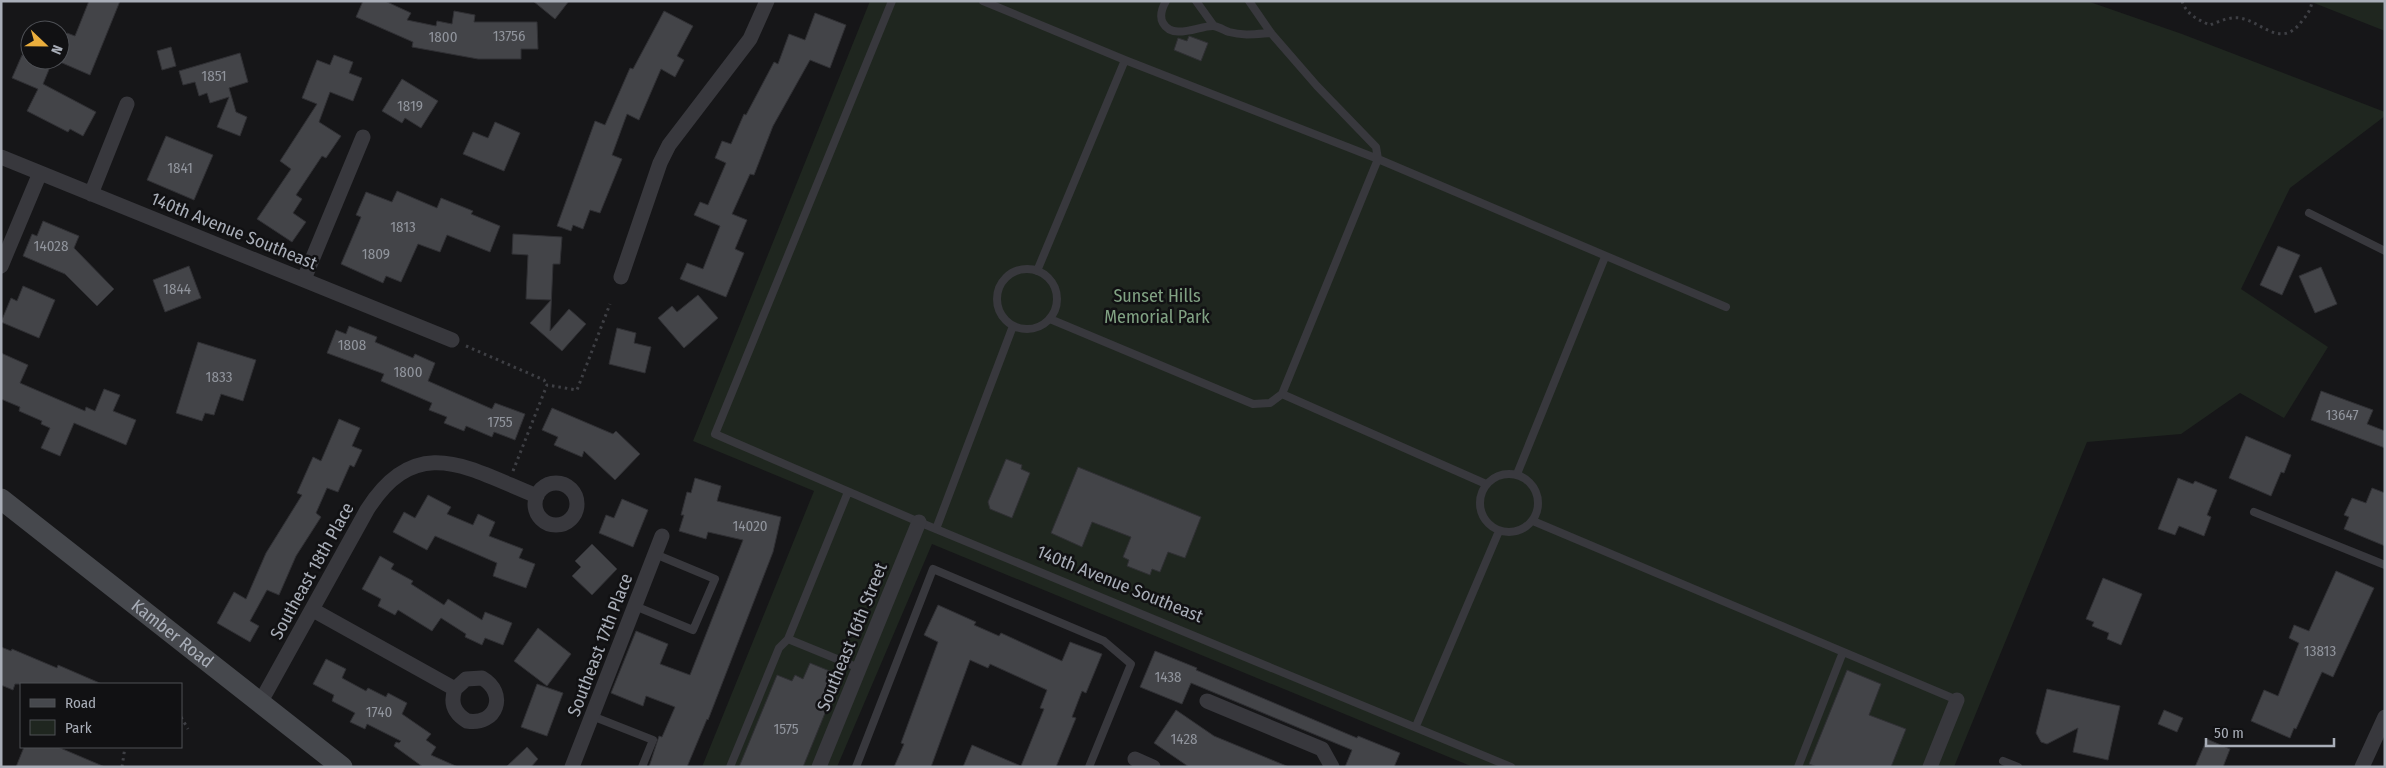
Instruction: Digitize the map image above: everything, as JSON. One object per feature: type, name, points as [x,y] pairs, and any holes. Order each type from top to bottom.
[{"type":"street","points":[[621,277],[660,163],[669,145],[750,39],[767,1]]},
{"type":"street","points":[[91,194],[127,104]]},
{"type":"street","points":[[304,279],[363,137]]},
{"type":"street","name":"140th Avenue Southeast","points":[[1,158],[452,340]]},
{"type":"street","points":[[1,266],[40,173]]},
{"type":"street","name":"Southeast 18th Place","points":[[260,704],[378,492],[393,477],[409,467],[429,462],[445,462],[464,467],[537,496]]},
{"type":"street","name":"Kamber Road","points":[[1,499],[342,767]]},
{"type":"street","name":"Southeast 16th Street","points":[[819,767],[920,522]]},
{"type":"street","name":"Southeast 17th Place","points":[[572,767],[662,536]]},
{"type":"street","points":[[312,610],[455,689]]},
{"type":"street","points":[[1930,767],[1957,700]]},
{"type":"street","points":[[1207,701],[1322,750],[1332,767]]},
{"type":"street","points":[[2362,767],[2385,717]]},
{"type":"street","points":[[1135,759],[1153,767]]},
{"type":"lane","name":"140th Avenue Southeast","points":[[892,1],[715,434],[936,529],[1416,726],[1511,767]]},
{"type":"lane","points":[[983,1],[1126,60],[1378,159],[1726,307]]},
{"type":"lane","points":[[1166,1],[1161,20],[1164,26],[1169,29],[1189,31],[1214,26],[1244,35],[1271,33]]},
{"type":"lane","points":[[1196,1],[1214,26]]},
{"type":"lane","points":[[1050,319],[1253,404],[1270,403],[1282,394],[1378,159],[1376,147],[1271,33],[1249,1]]},
{"type":"lane","points":[[1037,271],[1126,60]]},
{"type":"lane","points":[[2309,213],[2385,251]]},
{"type":"lane","points":[[1517,474],[1605,257]]},
{"type":"lane","points":[[1027,270],[1037,271],[1045,276],[1056,291],[1055,310],[1050,319],[1033,329],[1013,326],[1000,311],[997,302],[998,292],[1009,276],[1027,270]]},
{"type":"lane","points":[[936,529],[1013,326]]},
{"type":"lane","points":[[1282,394],[1486,484]]},
{"type":"lane","points":[[1517,474],[1526,478],[1538,494],[1539,503],[1533,521],[1517,532],[1499,531],[1491,526],[1480,511],[1482,492],[1486,484],[1500,475],[1517,474]]},
{"type":"lane","points":[[730,767],[779,648],[788,639],[848,492]]},
{"type":"lane","points":[[2254,512],[2385,565]]},
{"type":"lane","points":[[1533,521],[1957,700]]},
{"type":"lane","points":[[1416,726],[1499,531]]},
{"type":"lane","points":[[635,606],[693,630],[715,579],[655,554]]},
{"type":"lane","points":[[856,767],[933,569],[1104,641],[1131,664],[1089,767]]},
{"type":"lane","points":[[788,639],[859,668]]},
{"type":"lane","points":[[1798,767],[1843,652]]},
{"type":"lane","points":[[592,716],[653,740],[642,767]]},
{"type":"lane","points":[[2003,761],[2018,767]]},
{"type":"path","points":[[2182,1],[2184,7],[2195,18],[2210,25],[2229,18],[2244,18],[2267,31],[2284,34],[2297,28],[2312,9],[2312,1]]},
{"type":"path","points":[[452,340],[544,380],[547,385],[577,390],[610,304]]},
{"type":"path","points":[[511,474],[547,385]]},
{"type":"path","points":[[182,719],[188,729]]},
{"type":"path","points":[[122,767],[124,748]]},
{"type":"green space","name":"Sunset Hills Memorial Park","points":[[870,1],[2087,1],[2182,34],[2385,112],[2385,116],[2290,188],[2241,289],[2328,347],[2284,418],[2240,393],[2181,434],[2087,442],[1954,767],[1473,767],[932,544],[837,767],[702,767],[814,491],[693,441]]},
{"type":"green space","points":[[2309,1],[2385,1],[2385,31]]},
{"type":"building","points":[[89,1],[120,1],[90,75],[70,66],[70,34],[75,36]]},
{"type":"building","points":[[363,1],[385,1],[411,13],[407,20],[436,26],[437,21],[452,24],[454,11],[475,15],[474,22],[537,22],[538,49],[521,49],[521,59],[478,59],[412,47],[413,42],[356,17]]},
{"type":"building","points":[[533,1],[569,1],[555,19]]},
{"type":"building","points":[[664,11],[693,26],[677,56],[684,60],[675,77],[661,69],[639,120],[627,114],[612,155],[622,159],[600,213],[590,210],[583,229],[573,225],[571,231],[557,226],[595,121],[605,125],[630,68],[633,69]]},
{"type":"building","points":[[815,13],[846,25],[830,68],[810,60],[773,126],[754,175],[750,174],[732,214],[747,220],[735,249],[744,253],[726,297],[680,279],[687,263],[703,269],[720,226],[694,215],[700,202],[708,205],[726,163],[715,158],[722,141],[731,144],[744,114],[746,115],[774,62],[778,64],[789,34],[805,40]]},
{"type":"building","points":[[1189,36],[1208,43],[1201,61],[1174,50],[1178,38],[1187,41]]},
{"type":"building","points":[[171,47],[176,66],[162,70],[157,51]]},
{"type":"building","points":[[240,53],[248,82],[229,88],[236,112],[247,117],[240,136],[217,127],[229,97],[210,103],[207,93],[199,96],[195,82],[183,85],[179,71]]},
{"type":"building","points":[[334,55],[353,62],[349,73],[362,78],[353,101],[330,92],[319,122],[341,136],[326,158],[322,156],[296,195],[302,199],[293,213],[306,222],[292,242],[257,219],[291,169],[280,161],[317,104],[302,98],[317,60],[330,65]]},
{"type":"building","points":[[20,60],[20,70],[49,70],[43,84],[96,112],[83,136],[70,129],[68,132],[27,111],[38,89],[12,78]]},
{"type":"building","points":[[402,79],[438,101],[421,128],[405,118],[402,123],[382,111]]},
{"type":"building","points":[[495,122],[520,133],[504,171],[463,154],[473,132],[488,138]]},
{"type":"building","points":[[166,136],[213,155],[194,200],[147,180]]},
{"type":"building","points":[[397,191],[437,208],[441,198],[473,211],[471,214],[500,226],[490,252],[447,235],[440,252],[418,244],[401,282],[386,276],[383,283],[341,264],[361,217],[356,215],[366,192],[392,202]]},
{"type":"building","points":[[43,221],[79,236],[74,248],[114,289],[97,306],[65,274],[23,256],[32,234],[37,236]]},
{"type":"building","points":[[513,234],[562,237],[560,264],[553,264],[550,331],[569,309],[586,324],[562,351],[530,323],[551,300],[526,299],[528,255],[512,254]]},
{"type":"building","points":[[2278,246],[2300,255],[2282,295],[2260,285]]},
{"type":"building","points":[[189,266],[201,298],[165,312],[153,280]]},
{"type":"building","points":[[2321,267],[2337,304],[2315,313],[2299,276]]},
{"type":"building","points":[[23,286],[55,300],[39,338],[1,322],[11,298],[17,301]]},
{"type":"building","points":[[698,295],[718,318],[684,348],[658,318],[672,306],[677,312]]},
{"type":"building","points":[[349,326],[377,337],[375,342],[413,358],[415,354],[435,363],[428,381],[492,409],[495,403],[525,414],[515,440],[494,432],[492,437],[466,426],[464,431],[444,423],[447,417],[429,410],[432,403],[381,381],[384,374],[327,353],[336,330],[346,334]]},
{"type":"building","points":[[617,328],[636,333],[634,343],[651,347],[645,373],[609,364]]},
{"type":"building","points":[[198,342],[256,360],[243,401],[221,394],[214,415],[205,413],[202,421],[176,413]]},
{"type":"building","points":[[1,353],[28,365],[20,383],[85,411],[86,407],[95,411],[104,389],[120,395],[113,411],[136,420],[126,445],[74,423],[60,456],[41,448],[50,428],[41,424],[42,421],[19,411],[20,407],[1,399]]},
{"type":"building","points":[[2321,391],[2373,410],[2367,424],[2385,431],[2385,448],[2311,420]]},
{"type":"building","points":[[552,408],[613,434],[616,431],[640,454],[615,480],[584,451],[582,457],[554,445],[558,437],[542,430]]},
{"type":"building","points":[[339,419],[360,428],[352,446],[362,450],[354,467],[350,465],[338,492],[327,488],[316,513],[321,517],[296,556],[279,595],[267,590],[250,621],[259,626],[250,642],[217,623],[234,592],[246,599],[266,553],[302,495],[297,493],[313,457],[321,461]]},
{"type":"building","points":[[2246,436],[2291,455],[2284,473],[2281,472],[2271,496],[2229,478]]},
{"type":"building","points":[[1006,459],[1022,465],[1021,469],[1030,473],[1012,518],[990,509],[988,502]]},
{"type":"building","points":[[1078,467],[1201,517],[1185,558],[1168,552],[1160,572],[1152,569],[1150,575],[1127,566],[1129,560],[1123,557],[1131,537],[1092,522],[1082,547],[1051,533]]},
{"type":"building","points":[[695,478],[721,486],[717,501],[781,517],[773,552],[708,720],[687,767],[649,767],[659,736],[662,737],[675,707],[646,696],[643,706],[611,693],[636,631],[668,644],[660,664],[690,675],[743,540],[708,532],[706,539],[679,531],[684,515],[681,515],[687,492],[691,493]]},
{"type":"building","points":[[2178,478],[2193,484],[2195,481],[2217,490],[2207,515],[2211,517],[2204,536],[2179,526],[2175,535],[2158,529]]},
{"type":"building","points":[[2372,488],[2385,493],[2385,546],[2344,529],[2349,517],[2344,515],[2352,498],[2366,503]]},
{"type":"building","points":[[428,495],[451,507],[447,514],[473,525],[478,514],[495,522],[489,536],[523,549],[519,558],[535,564],[526,588],[493,576],[497,563],[435,536],[427,550],[393,532],[404,512],[415,518]]},
{"type":"building","points":[[622,499],[648,510],[633,547],[599,533],[606,515],[614,518]]},
{"type":"building","points":[[592,544],[617,569],[592,595],[572,576],[581,567],[575,561]]},
{"type":"building","points":[[380,556],[394,564],[391,569],[413,581],[411,584],[444,605],[448,599],[482,620],[485,612],[512,623],[503,645],[485,638],[482,645],[465,637],[466,634],[441,618],[432,631],[398,610],[395,615],[378,606],[381,599],[362,589]]},
{"type":"building","points":[[2336,571],[2374,588],[2333,677],[2322,672],[2290,738],[2251,721],[2264,690],[2278,696],[2299,643],[2289,638],[2294,625],[2309,631]]},
{"type":"building","points":[[2103,578],[2142,594],[2121,645],[2107,639],[2109,633],[2092,626],[2094,622],[2086,619]]},
{"type":"building","points":[[938,605],[976,622],[974,625],[999,636],[1001,633],[1062,661],[1070,642],[1102,654],[1086,693],[1082,691],[1072,717],[1076,718],[1056,767],[963,767],[972,745],[1021,766],[1044,709],[1040,708],[1047,690],[990,664],[988,668],[970,660],[931,767],[894,767],[904,744],[901,743],[938,642],[924,635]]},
{"type":"building","points":[[538,628],[571,654],[547,686],[514,661]]},
{"type":"building","points":[[1,647],[11,651],[12,649],[57,668],[58,665],[100,683],[20,683],[15,684],[13,690],[1,685]]},
{"type":"building","points":[[1155,651],[1357,738],[1358,736],[1400,753],[1394,767],[1345,767],[1352,750],[1191,683],[1182,704],[1140,687]]},
{"type":"building","points":[[326,659],[346,669],[342,678],[366,691],[368,688],[386,697],[388,693],[407,703],[402,714],[431,734],[426,740],[436,747],[431,755],[458,767],[423,767],[394,746],[396,742],[399,743],[401,741],[367,724],[365,729],[350,722],[355,713],[332,701],[334,695],[313,684]]},
{"type":"building","points":[[810,663],[832,672],[826,688],[834,691],[803,767],[739,767],[777,675],[792,681],[795,675],[803,679]]},
{"type":"building","points":[[1847,670],[1881,684],[1869,715],[1906,729],[1891,767],[1817,767],[1809,764]]},
{"type":"building","points":[[537,684],[563,693],[547,736],[521,727]]},
{"type":"building","points":[[2047,689],[2120,706],[2108,760],[2073,752],[2078,728],[2047,744],[2041,742],[2036,733]]},
{"type":"building","points":[[1176,710],[1214,736],[1289,767],[1189,767],[1154,743]]},
{"type":"building","points":[[2164,710],[2183,718],[2177,732],[2158,724]]},
{"type":"building","points":[[2207,739],[2230,749],[2223,767],[2195,767]]},
{"type":"building","points":[[527,747],[538,759],[531,767],[506,767]]},
{"type":"building","points":[[24,748],[60,748],[105,767],[16,767]]}]
